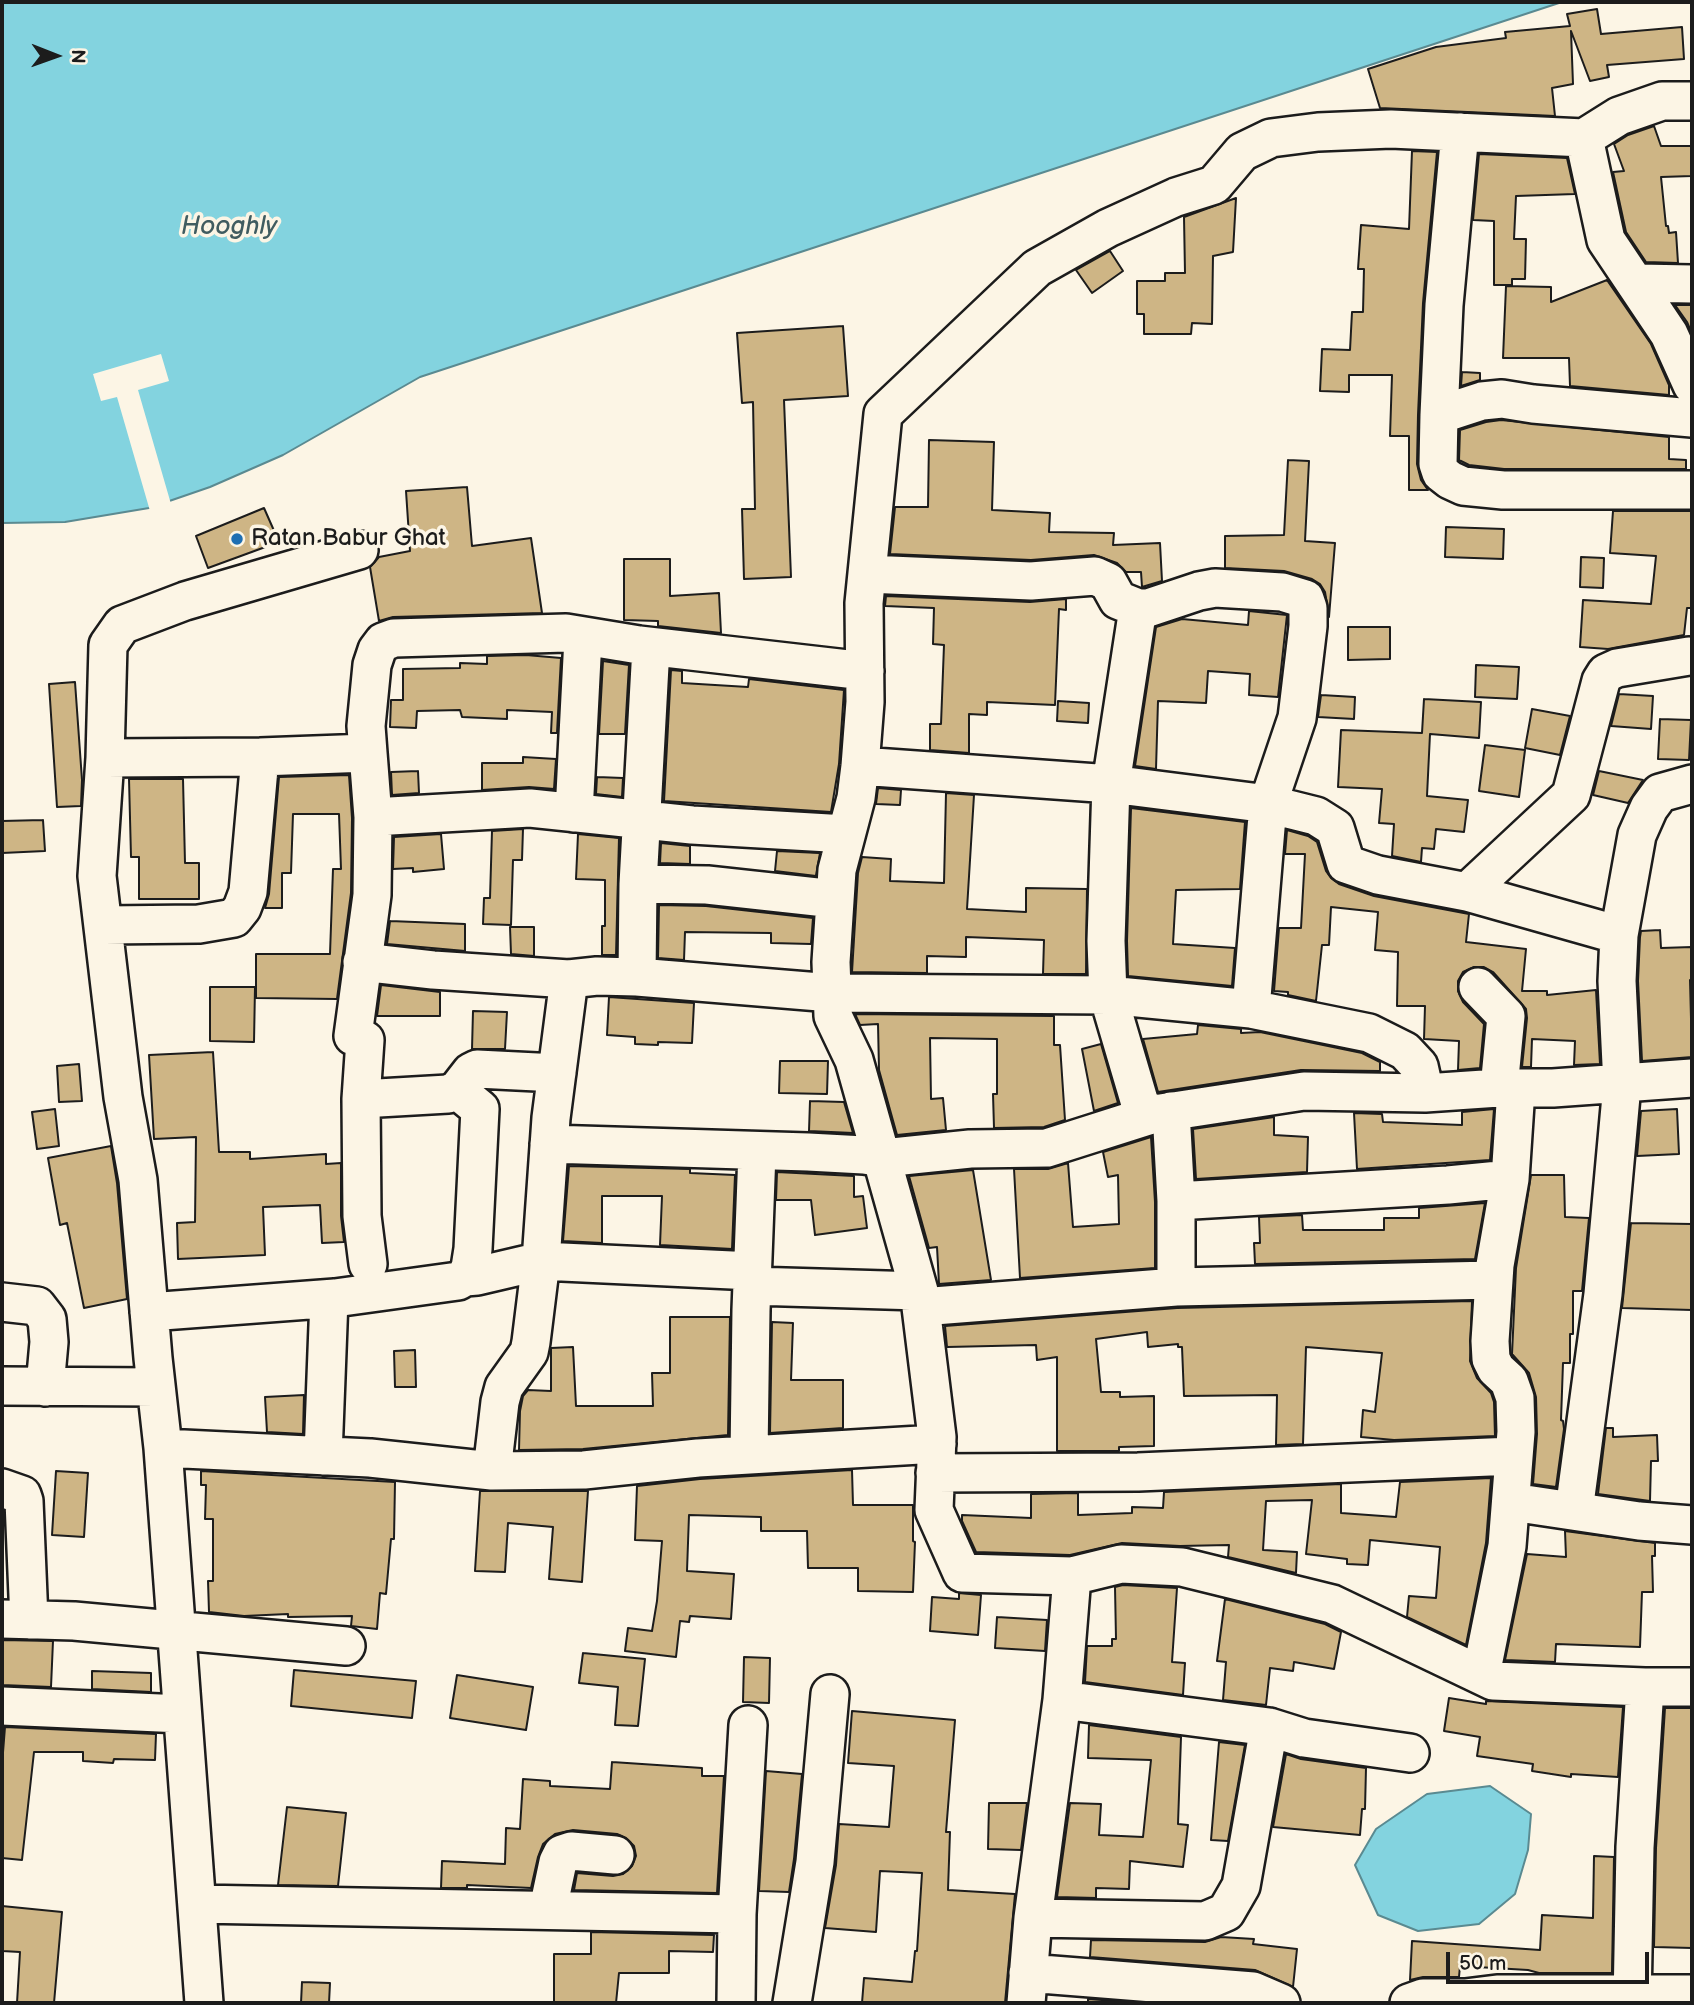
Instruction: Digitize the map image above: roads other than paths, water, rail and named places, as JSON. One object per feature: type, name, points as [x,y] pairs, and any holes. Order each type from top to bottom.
[{"type":"street","points":[[1692,102],[1662,102],[1619,116],[1584,138],[1379,130],[1318,132],[1271,138],[1242,152],[1214,186],[1176,197],[1108,228],[1037,268],[883,414],[864,603],[865,702],[860,766],[856,798],[837,870],[831,962],[833,1016],[854,1060],[920,1299],[936,1458],[934,1510],[962,1573],[1072,1576],[1121,1564],[1182,1567],[1332,1604],[1493,1681],[1692,1687]]},
{"type":"street","points":[[1460,132],[1444,305],[1438,464],[1441,473],[1463,486],[1503,490],[1692,490]]},
{"type":"street","points":[[1584,138],[1606,240],[1669,334],[1692,384]]},
{"type":"street","points":[[1637,283],[1692,284]]},
{"type":"street","points":[[1439,415],[1482,401],[1502,399],[1692,418]]},
{"type":"street","points":[[204,2003],[178,1632],[138,1180],[121,1084],[97,869],[105,758],[108,645],[122,625],[185,601],[359,550]]},
{"type":"street","points":[[867,575],[1031,581],[1096,576],[1108,582],[1118,600],[1138,608],[1148,608],[1199,591],[1215,589],[1282,592],[1305,599],[1308,626],[1297,718],[1268,804],[1251,1009]]},
{"type":"street","points":[[1138,608],[1111,783],[1106,941],[1108,995],[1141,1107],[1163,1113]]},
{"type":"street","points":[[368,1264],[362,1216],[359,1038],[362,962],[372,895],[373,817],[366,726],[372,665],[383,642],[394,638],[566,634],[651,647],[865,671]]},
{"type":"street","points":[[574,813],[583,638]]},
{"type":"street","points":[[637,977],[638,884],[651,647]]},
{"type":"street","points":[[1466,892],[1571,795],[1601,681],[1606,673],[1617,668],[1691,658]]},
{"type":"street","points":[[105,758],[368,753]]},
{"type":"street","points":[[104,925],[199,924],[234,918],[242,908],[248,892],[260,757]]},
{"type":"street","points":[[860,766],[1111,783],[1268,804],[1316,816],[1335,828],[1346,864],[1378,875],[1466,892],[1619,935]]},
{"type":"street","points":[[1574,1511],[1603,1294],[1622,1084],[1617,981],[1619,935],[1637,835],[1649,808],[1660,793],[1692,784]]},
{"type":"street","points":[[373,817],[530,808],[643,821],[846,834]]},
{"type":"street","points":[[638,884],[707,885],[835,899]]},
{"type":"street","points":[[362,962],[433,970],[569,979],[597,976],[637,977],[832,993],[1108,995],[1251,1009],[1369,1032],[1405,1051],[1419,1066],[1425,1093]]},
{"type":"street","points":[[492,1471],[504,1387],[529,1352],[541,1261],[549,1144],[569,979]]},
{"type":"street","points":[[1478,987],[1506,1016],[1510,1178],[1494,1280],[1491,1359],[1496,1369],[1509,1381],[1515,1398],[1516,1432],[1507,1546],[1481,1675]]},
{"type":"street","points":[[361,1099],[448,1094],[457,1090],[471,1072],[477,1069],[557,1073]]},
{"type":"street","points":[[549,1144],[864,1155],[883,1158],[970,1149],[1047,1148],[1163,1113],[1304,1091],[1425,1093],[1692,1078]]},
{"type":"street","points":[[457,1090],[480,1109],[473,1249],[470,1268],[465,1277]]},
{"type":"street","points":[[1163,1113],[1176,1201],[1176,1287]]},
{"type":"street","points":[[749,1455],[757,1152]]},
{"type":"street","points":[[1176,1201],[1448,1185],[1510,1178]]},
{"type":"street","points":[[149,1312],[329,1299],[458,1281],[465,1277],[541,1261],[753,1278],[920,1299],[1176,1287],[1494,1280]]},
{"type":"street","points":[[323,1456],[329,1299]]},
{"type":"street","points":[[2,1302],[37,1306],[47,1320],[49,1342],[45,1387]]},
{"type":"street","points":[[2,1386],[156,1387]]},
{"type":"street","points":[[163,1448],[323,1456],[492,1471],[584,1470],[749,1455],[936,1458],[1138,1472],[1513,1456]]},
{"type":"street","points":[[2,1488],[22,1495],[24,1501],[15,1619],[74,1621],[346,1646]]},
{"type":"street","points":[[1512,1502],[1692,1525]]},
{"type":"street","points":[[1072,1576],[1062,1700],[1033,1918],[1027,1988],[1253,1991],[1281,2003]]},
{"type":"street","points":[[1631,1999],[1635,1847],[1644,1687]]},
{"type":"street","points":[[792,2003],[815,1862],[830,1694]]},
{"type":"street","points":[[1062,1700],[1269,1727],[1304,1738],[1410,1753]]},
{"type":"street","points":[[2,1706],[182,1714]]},
{"type":"street","points":[[736,2003],[737,1914],[748,1726]]},
{"type":"street","points":[[1033,1918],[1205,1921],[1226,1912],[1241,1885],[1269,1727]]},
{"type":"street","points":[[548,1909],[558,1861],[562,1854],[571,1851],[615,1855]]},
{"type":"street","points":[[197,1905],[737,1914]]},
{"type":"street","points":[[1409,2003],[1423,1998],[1465,1998],[1497,1994],[1631,1999],[1692,1994]]},
{"type":"water","name":"Hooghly","points":[[2,2],[1562,2],[420,377],[283,455],[210,487],[149,508],[65,522],[2,523]]},
{"type":"water","points":[[1490,1786],[1531,1814],[1528,1850],[1515,1894],[1479,1924],[1418,1931],[1378,1915],[1355,1865],[1376,1829],[1427,1794]]},
{"type":"place","name":"Ratan Babur Ghat","points":[[237,539]]}]
